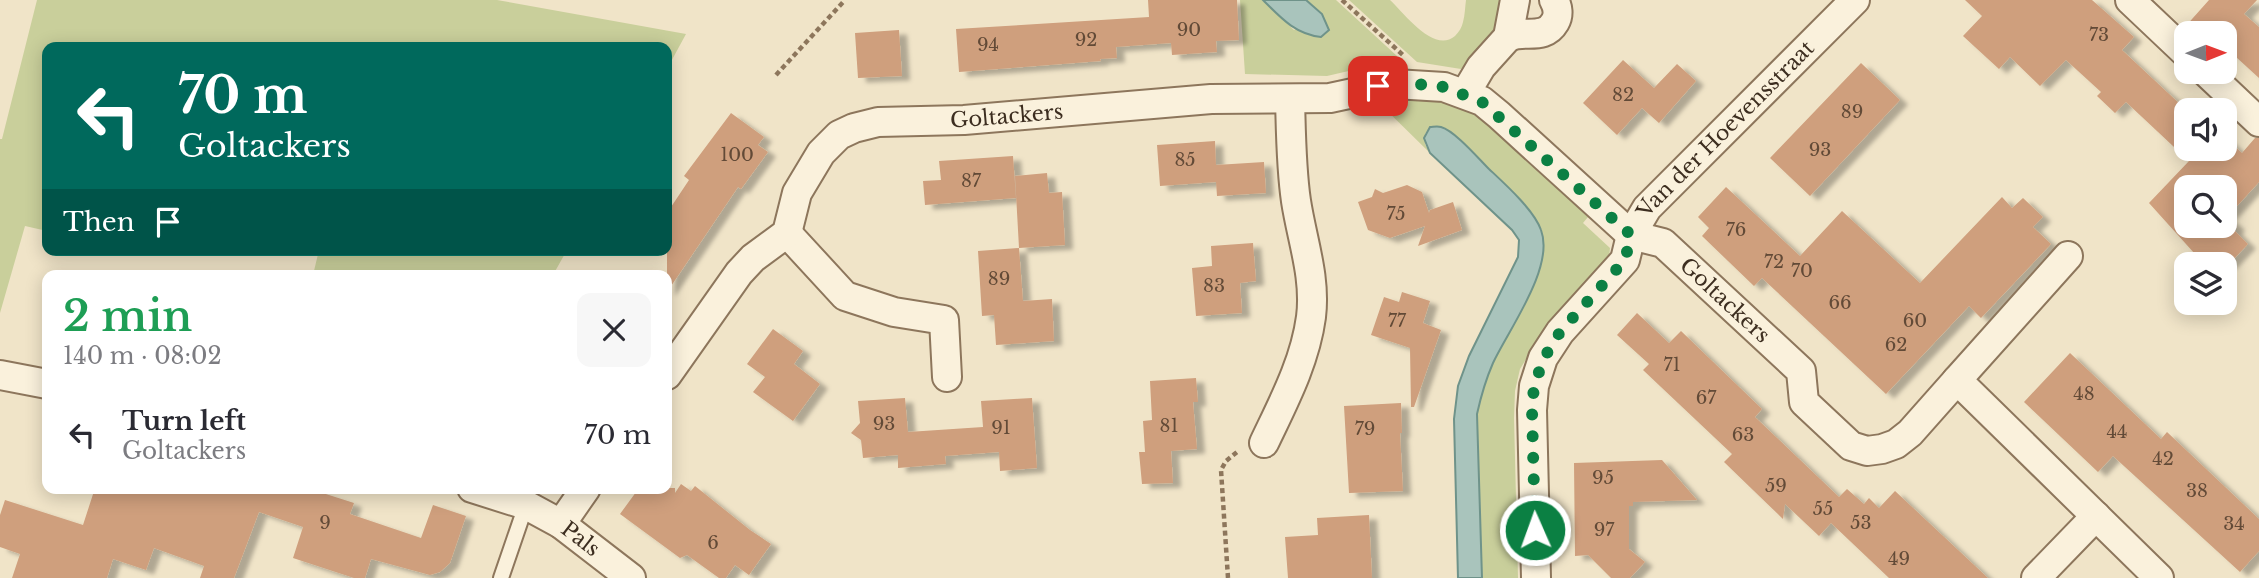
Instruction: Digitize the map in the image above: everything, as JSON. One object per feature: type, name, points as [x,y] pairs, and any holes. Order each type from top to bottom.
[{"type":"street","points":[[1508,37],[1515,0]]},
{"type":"street","points":[[1465,94],[1481,67],[1508,37],[1519,33],[1541,34],[1551,28],[1557,18],[1558,5],[1554,0]]},
{"type":"street","name":"Van der Hoevensstraat","points":[[1536,578],[1532,410],[1534,386],[1544,358],[1560,332],[1625,260],[1631,235],[1647,208],[1855,0]]},
{"type":"street","points":[[2130,0],[2174,42]]},
{"type":"street","name":"Goltackers","points":[[787,233],[797,193],[821,153],[839,135],[878,122],[964,120],[1211,99],[1330,98],[1378,86],[1416,84],[1444,87],[1482,102],[1499,115],[1631,235],[1664,243],[1801,371],[1804,402],[1851,446],[1867,451],[1896,444],[1910,433],[2068,256]]},
{"type":"street","points":[[2219,84],[2259,122]]},
{"type":"street","points":[[1264,443],[1300,360],[1312,305],[1309,261],[1296,200],[1290,99]]},
{"type":"street","points":[[672,368],[739,273],[753,258],[787,233],[845,296],[894,312],[944,320],[947,377]]},
{"type":"street","points":[[0,375],[42,383]]},
{"type":"street","points":[[1957,380],[2159,578]]},
{"type":"street","name":"Pals","points":[[490,494],[526,506],[561,524],[631,578]]},
{"type":"street","points":[[561,524],[582,494]]},
{"type":"street","points":[[2036,578],[2096,516]]},
{"type":"lane","points":[[501,578],[526,506]]},
{"type":"path","points":[[776,75],[845,0]]},
{"type":"path","points":[[1342,0],[1407,59],[1416,84]]},
{"type":"path","points":[[1228,578],[1221,470],[1226,461],[1237,452],[1264,443]]},
{"type":"green space","points":[[37,0],[497,0],[686,34],[672,60],[672,42],[42,42],[42,230],[25,226],[0,313],[2,139]]},
{"type":"green space","points":[[1240,0],[1263,0],[1294,30],[1322,14],[1306,0],[1336,0],[1397,56],[1396,60],[1327,76],[1245,74]]},
{"type":"green space","points":[[1349,0],[1390,0],[1420,30],[1438,40],[1447,40],[1455,36],[1461,28],[1466,0],[1501,0],[1497,35],[1461,69],[1417,62]]},
{"type":"green space","points":[[1390,97],[1451,105],[1486,121],[1588,217],[1583,223],[1610,248],[1609,257],[1545,328],[1520,369],[1515,391],[1514,418],[1518,578],[1482,578],[1477,414],[1493,363],[1536,280],[1543,246],[1541,230],[1533,215],[1518,198],[1453,134],[1441,127],[1430,127],[1425,134],[1425,144],[1430,153],[1375,99]]},
{"type":"green space","points":[[318,256],[564,256],[556,270],[314,270]]},
{"type":"water","points":[[1263,0],[1306,0],[1322,14],[1329,30],[1321,37],[1303,32],[1289,24]]},
{"type":"water","points":[[1430,127],[1441,127],[1453,134],[1518,198],[1537,222],[1544,245],[1536,279],[1493,363],[1477,414],[1482,578],[1458,578],[1454,419],[1458,386],[1469,356],[1518,257],[1519,240],[1512,230],[1430,153],[1424,138]]},
{"type":"building","points":[[1148,0],[1237,0],[1239,40],[1216,41],[1217,52],[1172,55],[1171,43],[1116,47],[1117,58],[1100,59],[1101,61],[959,72],[956,29],[1149,17]]},
{"type":"building","points":[[1965,0],[2092,0],[2134,37],[2122,50],[2174,99],[2174,147],[2126,102],[2115,113],[2097,96],[2101,92],[2066,60],[2040,86],[2010,57],[1999,69],[1963,36],[1982,16]]},
{"type":"building","points":[[2209,0],[2257,0],[2244,14],[2259,27],[2259,78],[2237,58],[2237,21],[2190,21]]},
{"type":"building","points":[[899,30],[902,76],[858,78],[855,33]]},
{"type":"building","points":[[1623,60],[1654,88],[1677,64],[1696,81],[1659,123],[1642,108],[1617,135],[1583,103]]},
{"type":"building","points":[[1861,63],[1900,100],[1810,196],[1770,158]]},
{"type":"building","points":[[731,113],[764,137],[758,145],[768,152],[741,189],[738,187],[672,285],[672,270],[667,270],[667,256],[672,256],[672,206],[689,180],[684,176]]},
{"type":"building","points":[[2255,138],[2259,138],[2259,182],[2237,206],[2237,175],[2176,175],[2189,161],[2237,161],[2237,149],[2242,153]]},
{"type":"building","points":[[1215,141],[1216,165],[1264,162],[1266,193],[1217,196],[1216,182],[1160,186],[1157,145]]},
{"type":"building","points":[[1013,156],[1016,198],[925,205],[923,181],[941,180],[939,161]]},
{"type":"building","points":[[1047,173],[1049,193],[1062,192],[1065,245],[1019,248],[1015,176]]},
{"type":"building","points":[[2174,177],[2174,231],[2149,203]]},
{"type":"building","points":[[1407,185],[1422,192],[1429,213],[1430,210],[1453,202],[1462,230],[1418,246],[1425,226],[1390,238],[1368,230],[1358,202],[1372,197],[1375,189],[1383,193]]},
{"type":"building","points":[[1726,187],[1800,256],[1842,211],[1920,283],[2002,197],[2012,208],[2023,198],[2043,217],[2033,227],[2051,244],[1981,318],[1969,306],[1886,394],[1762,278],[1754,286],[1702,236],[1709,228],[1698,217]]},
{"type":"building","points":[[2237,233],[2248,244],[2237,256],[2237,252],[2193,252],[2181,238],[2237,238]]},
{"type":"building","points":[[1253,243],[1256,281],[1240,283],[1242,313],[1196,316],[1192,268],[1212,266],[1211,246]]},
{"type":"building","points":[[1019,248],[1023,301],[1052,299],[1054,341],[996,345],[994,315],[982,316],[978,251]]},
{"type":"building","points":[[1402,292],[1430,301],[1423,323],[1441,330],[1414,407],[1411,407],[1410,348],[1371,335],[1384,297],[1399,302]]},
{"type":"building","points":[[1637,313],[1669,343],[1681,331],[1762,409],[1755,417],[1839,497],[1847,489],[1864,504],[1869,498],[1879,508],[1895,491],[1988,578],[1889,578],[1831,523],[1819,536],[1785,504],[1783,519],[1724,462],[1732,454],[1643,370],[1649,364],[1617,335]]},
{"type":"building","points":[[773,329],[803,351],[794,364],[820,384],[793,421],[753,392],[765,377],[747,364]]},
{"type":"building","points":[[2070,353],[2161,439],[2167,432],[2259,519],[2259,551],[2240,572],[2113,456],[2098,472],[2024,402]]},
{"type":"building","points":[[1196,378],[1198,402],[1193,402],[1197,449],[1171,451],[1173,483],[1142,484],[1139,452],[1145,452],[1143,421],[1152,420],[1150,381]]},
{"type":"building","points":[[905,398],[908,432],[983,427],[981,401],[1032,398],[1037,468],[1000,471],[999,452],[945,456],[946,464],[898,468],[898,455],[863,458],[861,440],[851,433],[860,423],[858,401]]},
{"type":"building","points":[[1401,403],[1403,491],[1349,493],[1344,406]]},
{"type":"building","points":[[1662,460],[1697,500],[1633,502],[1633,506],[1629,506],[1629,549],[1645,562],[1630,578],[1611,578],[1588,555],[1575,556],[1574,463]]},
{"type":"building","points":[[681,484],[691,491],[695,486],[771,544],[749,575],[735,565],[726,578],[719,578],[687,555],[680,558],[620,514],[635,494],[672,494],[672,488],[675,488],[675,493]]},
{"type":"building","points":[[93,494],[326,494],[354,503],[350,514],[421,538],[433,505],[466,516],[450,563],[440,572],[430,575],[371,559],[365,578],[354,578],[293,558],[303,527],[259,512],[234,578],[200,578],[204,566],[154,548],[146,570],[113,559],[107,578],[12,578],[20,554],[0,547],[0,515],[5,500],[83,525]]},
{"type":"building","points":[[1369,515],[1372,578],[1288,578],[1285,537],[1318,535],[1317,518]]},
{"type":"route","points":[[1378,86],[1416,84],[1444,87],[1482,102],[1631,235],[1625,260],[1560,332],[1544,358],[1534,386],[1532,410],[1535,530]]}]
